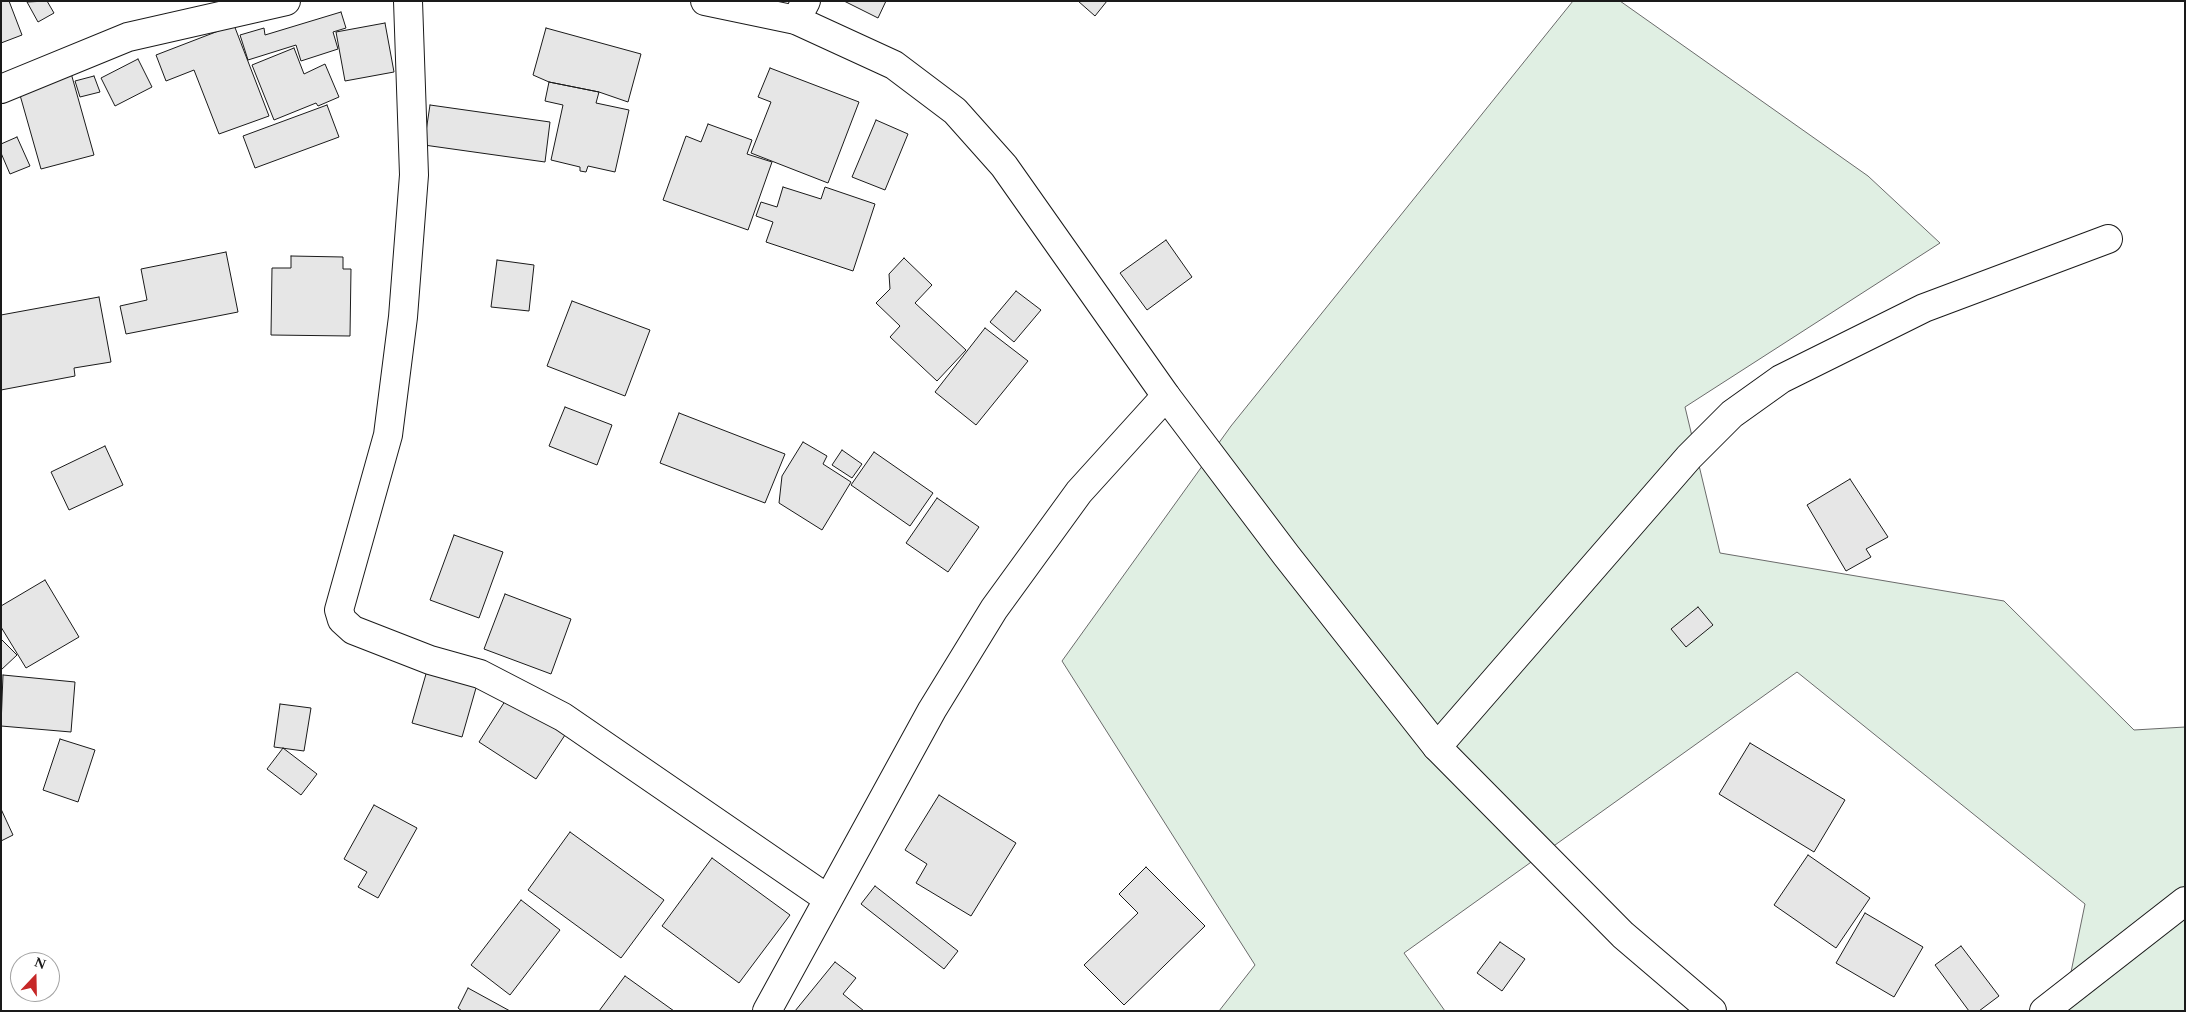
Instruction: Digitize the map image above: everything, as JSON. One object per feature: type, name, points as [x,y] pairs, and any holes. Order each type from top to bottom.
[{"type":"street","points":[[1,89],[128,37],[286,1]]},
{"type":"street","points":[[408,1],[414,175],[404,317],[388,436],[339,610],[342,620],[353,630],[430,660],[480,674],[563,717],[828,899]]},
{"type":"street","points":[[705,1],[801,11],[894,65],[955,111],[1004,166],[1166,396],[1286,555],[1437,747],[1623,936],[1712,1011]]},
{"type":"street","points":[[1437,747],[1689,457],[1732,414],[1780,380],[1924,308],[2108,239]]},
{"type":"street","points":[[767,1011],[932,710],[994,609],[1079,492],[1166,396]]},
{"type":"street","points":[[2044,1011],[2185,901]]},
{"type":"green space","points":[[1573,1],[1620,1],[1868,176],[1940,243],[1685,407],[1720,553],[2004,601],[2134,730],[2185,727],[2185,1011],[2063,1011],[2085,904],[1797,672],[1404,953],[1445,1011],[1219,1011],[1255,965],[1062,661],[1231,426]]},
{"type":"building","points":[[1,1],[9,1],[22,35],[1,43]]},
{"type":"building","points":[[47,1],[54,13],[38,22],[27,2]]},
{"type":"building","points":[[844,1],[886,1],[878,18]]},
{"type":"building","points":[[1078,1],[1107,1],[1095,16]]},
{"type":"building","points":[[341,12],[346,28],[333,32],[338,49],[301,61],[296,45],[248,60],[240,35],[264,28],[265,35]]},
{"type":"building","points":[[385,23],[394,72],[345,81],[336,32]]},
{"type":"building","points":[[234,25],[269,116],[219,134],[194,70],[166,81],[156,55]]},
{"type":"building","points":[[546,28],[641,54],[628,102],[599,92],[549,82],[533,75]]},
{"type":"building","points":[[294,48],[304,74],[325,64],[339,97],[318,106],[316,103],[274,120],[252,65]]},
{"type":"building","points":[[138,59],[152,87],[115,106],[101,78]]},
{"type":"building","points":[[770,68],[859,102],[828,183],[751,153],[771,102],[758,97]]},
{"type":"building","points":[[71,73],[94,155],[41,169],[18,88]]},
{"type":"building","points":[[94,76],[100,92],[80,97],[75,81]]},
{"type":"building","points":[[549,82],[599,92],[596,103],[629,110],[615,172],[588,166],[586,172],[580,171],[580,167],[551,160],[563,105],[545,101]]},
{"type":"building","points":[[327,105],[339,137],[255,168],[243,136]]},
{"type":"building","points":[[430,105],[550,122],[545,162],[424,145]]},
{"type":"building","points":[[876,120],[908,134],[885,190],[852,177]]},
{"type":"building","points":[[708,124],[752,140],[747,154],[772,162],[748,230],[663,200],[686,136],[701,142]]},
{"type":"building","points":[[17,137],[30,166],[10,174],[1,153],[1,144]]},
{"type":"building","points":[[783,187],[821,199],[825,187],[875,204],[853,271],[766,242],[773,222],[756,216],[761,202],[777,207]]},
{"type":"building","points":[[1166,240],[1192,277],[1147,310],[1120,273]]},
{"type":"building","points":[[226,252],[238,312],[126,334],[120,306],[147,300],[141,269]]},
{"type":"building","points":[[291,256],[343,257],[343,269],[351,269],[350,336],[271,335],[272,268],[291,268]]},
{"type":"building","points":[[904,258],[932,285],[915,303],[966,350],[937,381],[890,337],[900,326],[876,303],[890,289],[889,274]]},
{"type":"building","points":[[497,260],[534,265],[529,311],[491,307]]},
{"type":"building","points":[[1016,291],[1041,310],[1014,342],[990,322]]},
{"type":"building","points":[[99,297],[111,362],[74,368],[75,376],[1,390],[1,315]]},
{"type":"building","points":[[572,301],[650,330],[625,396],[547,366]]},
{"type":"building","points":[[985,328],[1028,361],[976,425],[935,392]]},
{"type":"building","points":[[565,407],[612,425],[597,465],[549,446]]},
{"type":"building","points":[[679,413],[785,454],[765,503],[660,463]]},
{"type":"building","points":[[803,442],[827,456],[823,464],[851,482],[822,530],[779,503],[782,476]]},
{"type":"building","points":[[105,446],[123,485],[69,510],[51,472]]},
{"type":"building","points":[[842,450],[862,464],[852,478],[832,465]]},
{"type":"building","points":[[874,452],[933,493],[910,526],[851,485]]},
{"type":"building","points":[[1850,479],[1888,537],[1866,549],[1871,557],[1846,571],[1807,505]]},
{"type":"building","points":[[937,498],[979,527],[948,572],[906,543]]},
{"type":"building","points":[[454,535],[503,552],[479,618],[430,600]]},
{"type":"building","points":[[45,580],[79,637],[26,668],[1,627],[1,606]]},
{"type":"building","points":[[505,594],[571,619],[551,674],[484,649]]},
{"type":"building","points":[[1698,607],[1713,625],[1686,647],[1671,629]]},
{"type":"building","points":[[1,639],[17,655],[1,670]]},
{"type":"building","points":[[430,660],[480,674],[462,737],[412,723]]},
{"type":"building","points":[[3,675],[75,682],[71,732],[1,726]]},
{"type":"building","points":[[507,698],[565,735],[536,779],[479,742]]},
{"type":"building","points":[[280,704],[311,708],[304,751],[274,747]]},
{"type":"building","points":[[60,739],[95,750],[78,802],[43,790]]},
{"type":"building","points":[[1750,743],[1845,800],[1814,852],[1719,794]]},
{"type":"building","points":[[283,748],[317,774],[301,795],[267,769]]},
{"type":"building","points":[[939,795],[1016,843],[971,916],[916,883],[927,864],[905,850]]},
{"type":"building","points":[[374,805],[417,828],[378,898],[358,887],[367,872],[344,859]]},
{"type":"building","points":[[1,809],[13,835],[1,841]]},
{"type":"building","points":[[570,832],[664,900],[621,958],[528,890]]},
{"type":"building","points":[[1808,855],[1870,898],[1836,948],[1774,905]]},
{"type":"building","points":[[712,858],[790,915],[739,983],[662,926]]},
{"type":"building","points":[[1146,867],[1205,926],[1124,1005],[1084,965],[1138,913],[1119,894]]},
{"type":"building","points":[[875,886],[958,951],[944,969],[861,904]]},
{"type":"building","points":[[521,900],[560,930],[510,995],[471,965]]},
{"type":"building","points":[[1865,913],[1923,947],[1894,997],[1836,963]]},
{"type":"building","points":[[1500,942],[1525,959],[1502,991],[1477,973]]},
{"type":"building","points":[[1961,946],[1999,996],[1979,1011],[1969,1011],[1935,965]]},
{"type":"building","points":[[835,962],[856,978],[843,994],[864,1011],[795,1011]]},
{"type":"building","points":[[625,976],[674,1011],[599,1011]]},
{"type":"building","points":[[468,988],[510,1011],[462,1011],[458,1008]]}]
